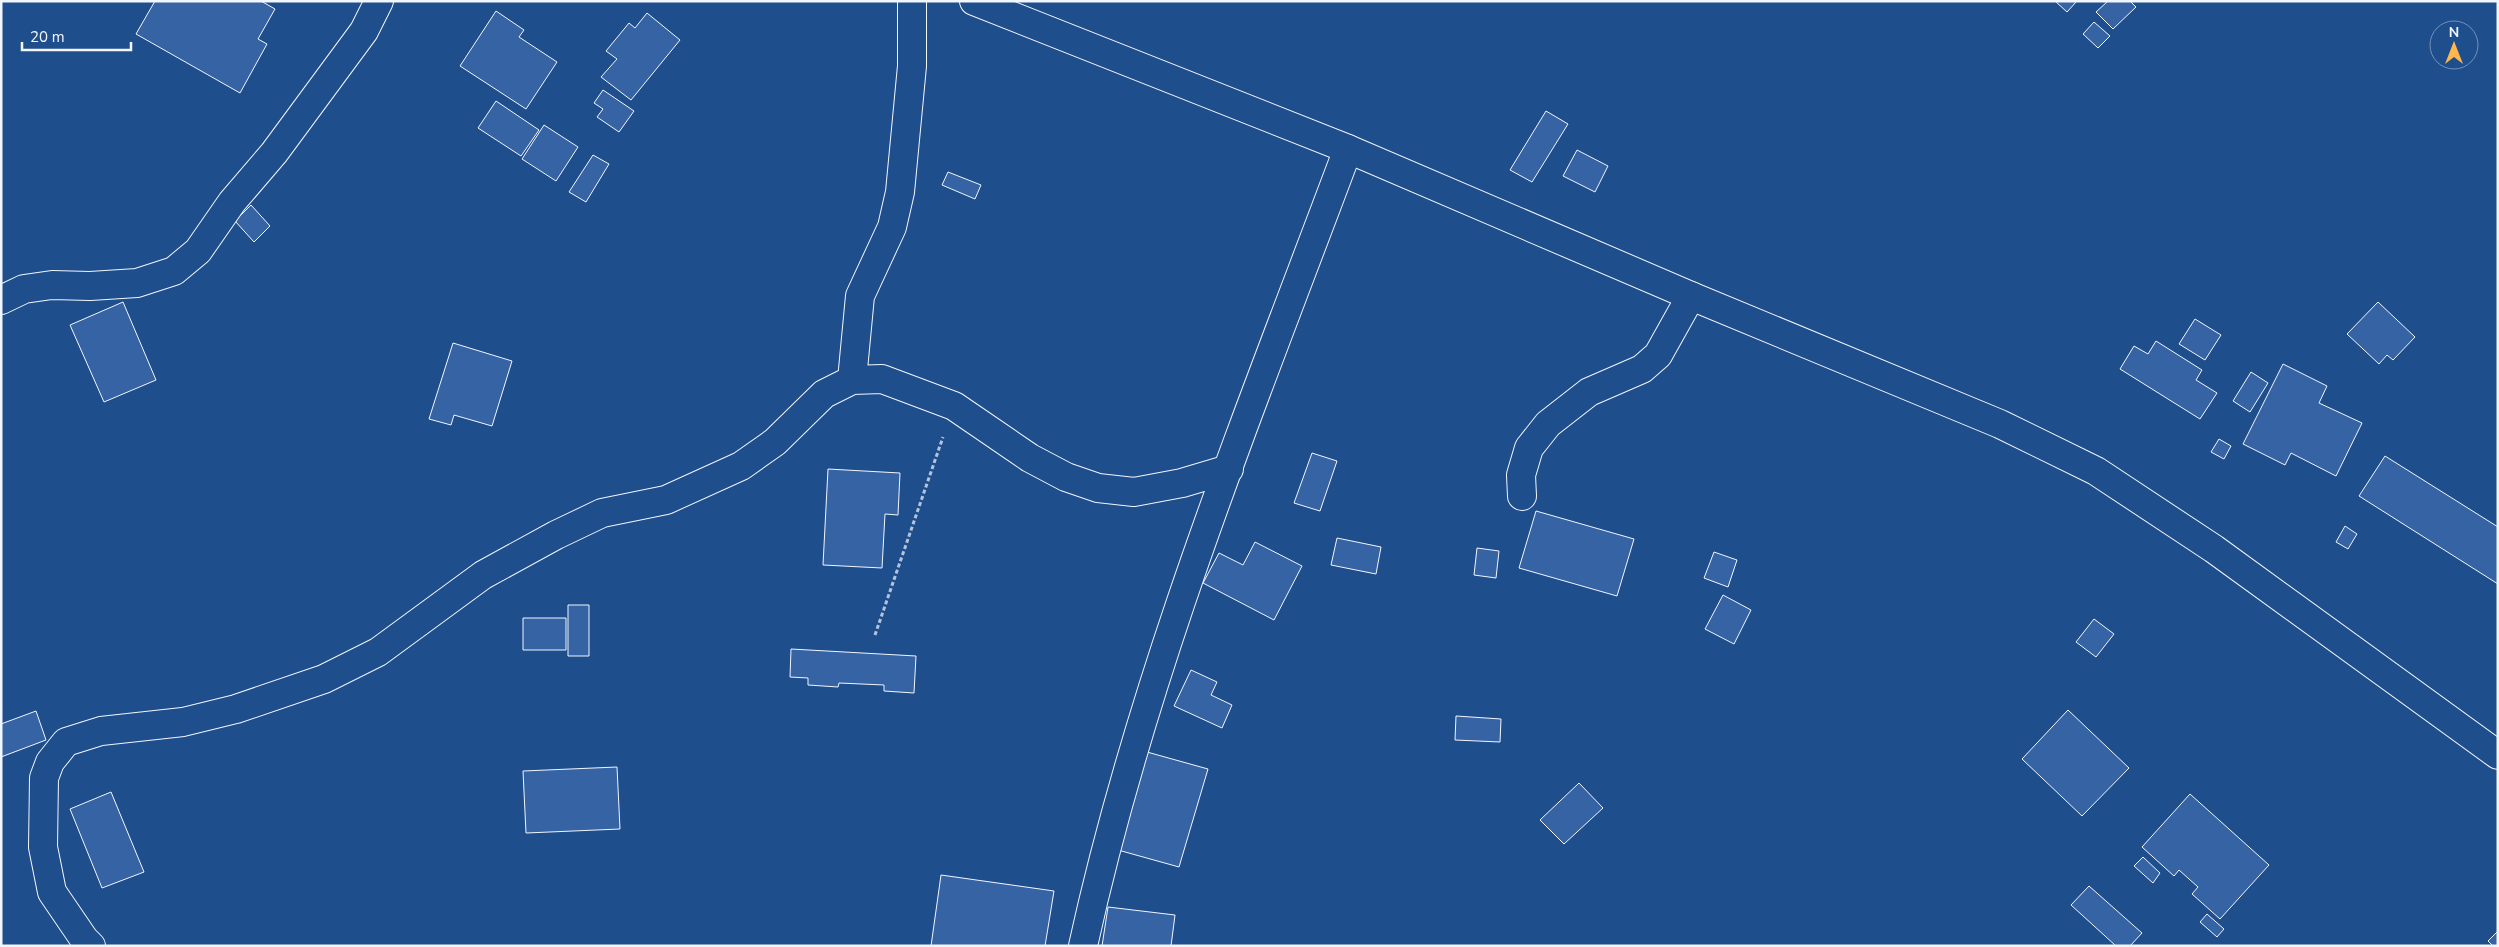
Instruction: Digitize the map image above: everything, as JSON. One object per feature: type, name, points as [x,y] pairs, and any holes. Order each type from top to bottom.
[{"type":"street","points":[[1,300],[24,289],[52,285],[90,286],[136,283],[174,271],[198,251],[232,202],[274,153],[364,31],[379,1]]},
{"type":"street","points":[[852,380],[860,296],[872,266],[892,227],[900,192],[912,66],[912,1]]},
{"type":"street","points":[[974,1],[1348,149],[1691,296],[2000,424],[2096,471],[2214,549],[2498,755]]},
{"type":"street","points":[[1083,946],[1126,771],[1229,469],[1348,149]]},
{"type":"street","points":[[1522,496],[1521,475],[1529,448],[1548,424],[1590,392],[1642,369],[1658,355],[1691,296]]},
{"type":"street","points":[[91,946],[84,939],[52,892],[43,848],[44,778],[50,762],[66,742],[101,731],[183,722],[236,709],[324,679],[378,652],[483,575],[556,535],[602,512],[666,500],[741,466],[775,442],[824,394],[852,380],[882,379],[954,406],[1030,458],[1066,478],[1098,488],[1134,492],[1182,483],[1229,469]]},
{"type":"path","points":[[875,635],[954,406]]},
{"type":"building","points":[[155,1],[261,1],[275,9],[258,39],[267,44],[240,93],[136,34]]},
{"type":"building","points":[[2055,1],[2077,1],[2067,12]]},
{"type":"building","points":[[2108,1],[2130,1],[2136,7],[2113,29],[2096,12]]},
{"type":"building","points":[[496,11],[524,30],[519,37],[557,62],[526,109],[460,66]]},
{"type":"building","points":[[647,13],[680,40],[631,100],[601,77],[617,59],[606,51],[629,23],[635,28]]},
{"type":"building","points":[[2094,22],[2110,36],[2098,48],[2083,34]]},
{"type":"building","points":[[603,90],[634,111],[619,132],[597,117],[603,109],[594,103]]},
{"type":"building","points":[[496,101],[539,130],[521,156],[478,128]]},
{"type":"building","points":[[1546,111],[1568,124],[1532,182],[1510,170]]},
{"type":"building","points":[[544,125],[578,147],[556,181],[522,159]]},
{"type":"building","points":[[1577,150],[1608,166],[1595,192],[1563,176]]},
{"type":"building","points":[[593,155],[609,164],[586,202],[569,192]]},
{"type":"building","points":[[948,172],[981,185],[975,199],[942,185]]},
{"type":"building","points":[[251,205],[270,226],[254,242],[235,221]]},
{"type":"building","points":[[123,302],[156,380],[104,402],[70,325]]},
{"type":"building","points":[[2378,302],[2415,337],[2393,360],[2387,355],[2379,364],[2347,334]]},
{"type":"building","points":[[2195,319],[2221,335],[2205,360],[2179,344]]},
{"type":"building","points":[[2156,341],[2202,370],[2196,380],[2217,393],[2200,419],[2120,369],[2134,346],[2148,354]]},
{"type":"building","points":[[453,343],[512,361],[492,426],[454,415],[451,425],[429,419]]},
{"type":"building","points":[[2283,364],[2327,386],[2319,403],[2362,423],[2336,476],[2291,453],[2285,465],[2243,444]]},
{"type":"building","points":[[2251,372],[2268,383],[2250,412],[2233,401]]},
{"type":"building","points":[[2219,439],[2231,446],[2224,459],[2211,452]]},
{"type":"building","points":[[1312,453],[1337,461],[1320,511],[1294,503]]},
{"type":"building","points":[[2385,456],[2498,527],[2498,584],[2359,496]]},
{"type":"building","points":[[828,469],[900,473],[898,515],[885,514],[882,568],[823,565]]},
{"type":"building","points":[[1536,511],[1634,539],[1617,596],[1519,568]]},
{"type":"building","points":[[2345,526],[2357,534],[2348,549],[2336,542]]},
{"type":"building","points":[[1337,538],[1381,547],[1376,574],[1331,565]]},
{"type":"building","points":[[1255,542],[1302,566],[1274,620],[1203,583],[1219,553],[1243,565]]},
{"type":"building","points":[[1477,548],[1499,551],[1496,578],[1474,575]]},
{"type":"building","points":[[1714,552],[1737,560],[1728,587],[1704,578]]},
{"type":"building","points":[[1723,595],[1751,610],[1734,644],[1705,629]]},
{"type":"building","points":[[568,605],[589,605],[589,656],[568,656]]},
{"type":"building","points":[[523,618],[566,618],[566,650],[523,650]]},
{"type":"building","points":[[2094,619],[2114,634],[2096,657],[2076,642]]},
{"type":"building","points":[[791,649],[916,656],[914,693],[884,691],[884,685],[839,683],[838,687],[808,685],[808,678],[790,677]]},
{"type":"building","points":[[1191,670],[1217,682],[1211,695],[1232,705],[1222,728],[1174,706]]},
{"type":"building","points":[[2068,710],[2129,768],[2082,816],[2022,759]]},
{"type":"building","points":[[36,711],[46,740],[1,757],[1,724]]},
{"type":"building","points":[[1456,716],[1501,719],[1500,742],[1455,740]]},
{"type":"building","points":[[1147,752],[1208,769],[1179,867],[1118,850]]},
{"type":"building","points":[[617,767],[620,829],[526,833],[523,771]]},
{"type":"building","points":[[1579,783],[1603,808],[1564,844],[1540,820]]},
{"type":"building","points":[[111,792],[144,872],[102,888],[70,809]]},
{"type":"building","points":[[2190,794],[2269,865],[2220,919],[2192,894],[2198,887],[2179,870],[2174,876],[2142,847]]},
{"type":"building","points":[[2143,857],[2160,873],[2153,883],[2134,866]]},
{"type":"building","points":[[941,875],[1054,891],[1045,946],[931,946]]},
{"type":"building","points":[[2089,886],[2142,933],[2130,946],[2116,946],[2071,905]]},
{"type":"building","points":[[1108,907],[1175,915],[1171,946],[1102,946]]},
{"type":"building","points":[[2207,914],[2224,929],[2217,937],[2200,922]]},
{"type":"building","points":[[2498,931],[2498,946],[2493,946],[2488,941]]}]
